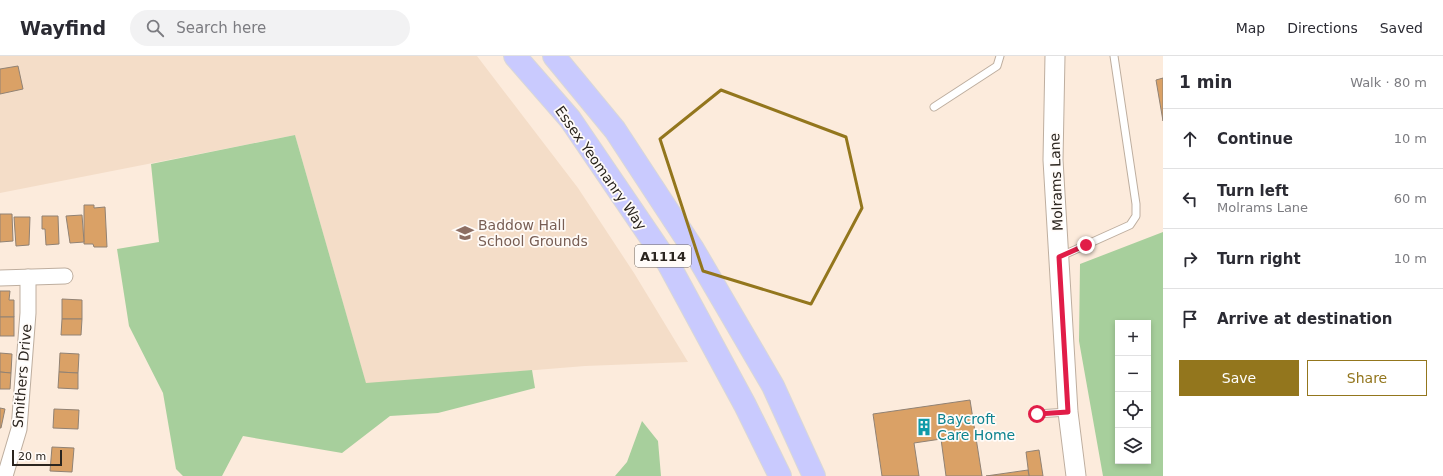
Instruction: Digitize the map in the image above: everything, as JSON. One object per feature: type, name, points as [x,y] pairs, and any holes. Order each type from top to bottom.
[{"type":"main road","name":"Essex Yeomanry Way","points":[[515,56],[570,119],[668,262],[745,405],[780,476]]},
{"type":"main road","name":"Essex Yeomanry Way","points":[[554,56],[614,130],[693,249],[772,386],[814,476]]},
{"type":"street","name":"Molrams Lane","points":[[1055,56],[1053,160],[1068,412],[1076,476]]},
{"type":"street","points":[[0,278],[65,276]]},
{"type":"street","name":"Smithers Drive","points":[[3,474],[19,429],[22,403],[28,277]]},
{"type":"lane","points":[[934,107],[997,66],[1000,56]]},
{"type":"lane","points":[[1059,257],[1130,225],[1136,216],[1136,204],[1114,56]]},
{"type":"lane","points":[[1037,414],[1068,412]]},
{"type":"highlighted area","points":[[721,90],[846,137],[862,208],[811,304],[703,271],[660,139]]},
{"type":"shaded area","name":"Baddow Hall School Grounds","points":[[0,56],[477,56],[578,188],[634,273],[688,362],[585,366],[366,384],[295,135],[0,193]]},
{"type":"green space","points":[[295,135],[366,383],[532,370],[535,388],[438,413],[390,416],[342,453],[243,436],[222,476],[183,476],[176,469],[163,393],[129,326],[117,249],[159,242],[151,164]]},
{"type":"green space","points":[[1163,232],[1163,476],[1103,476],[1079,341],[1080,264]]},
{"type":"green space","points":[[642,421],[658,441],[661,476],[615,476],[627,462]]},
{"type":"building","points":[[18,66],[23,89],[0,94],[0,69]]},
{"type":"building","points":[[1163,78],[1163,121],[1156,80]]},
{"type":"building","points":[[84,205],[94,205],[94,208],[105,207],[107,247],[94,247],[93,244],[84,244]]},
{"type":"building","points":[[0,214],[12,214],[13,241],[0,242]]},
{"type":"building","points":[[82,215],[84,242],[70,243],[66,216]]},
{"type":"building","points":[[42,216],[58,216],[59,244],[46,245],[45,229],[42,229]]},
{"type":"building","points":[[14,217],[30,217],[29,245],[16,246]]},
{"type":"building","points":[[0,291],[10,291],[9,300],[14,300],[14,317],[0,317]]},
{"type":"building","points":[[62,299],[82,300],[82,319],[62,319]]},
{"type":"building","points":[[0,317],[14,317],[14,336],[0,336]]},
{"type":"building","points":[[62,319],[82,319],[81,335],[61,335]]},
{"type":"building","points":[[0,353],[12,354],[11,373],[0,372]]},
{"type":"building","points":[[60,353],[79,354],[78,373],[59,372]]},
{"type":"building","points":[[0,372],[11,373],[10,389],[0,389]]},
{"type":"building","points":[[59,372],[78,373],[78,389],[58,388]]},
{"type":"building","name":"Baycroft Care Home","points":[[970,400],[982,476],[946,476],[941,439],[914,443],[919,476],[882,476],[873,414]]},
{"type":"building","points":[[0,408],[5,409],[1,428],[0,428]]},
{"type":"building","points":[[54,409],[79,410],[78,429],[53,428]]},
{"type":"building","points":[[52,447],[74,448],[72,472],[50,471]]},
{"type":"building","points":[[1039,450],[1043,476],[1029,476],[1026,452]]},
{"type":"building","name":"Baycroft Care Home","points":[[1028,470],[1029,476],[986,476]]},
{"type":"place","name":"Baddow Hall School Grounds","points":[[465,233]]},
{"type":"place","name":"Baycroft Care Home","points":[[924,427]]},
{"type":"route","points":[[1037,414],[1068,412],[1059,257],[1086,245]]}]
